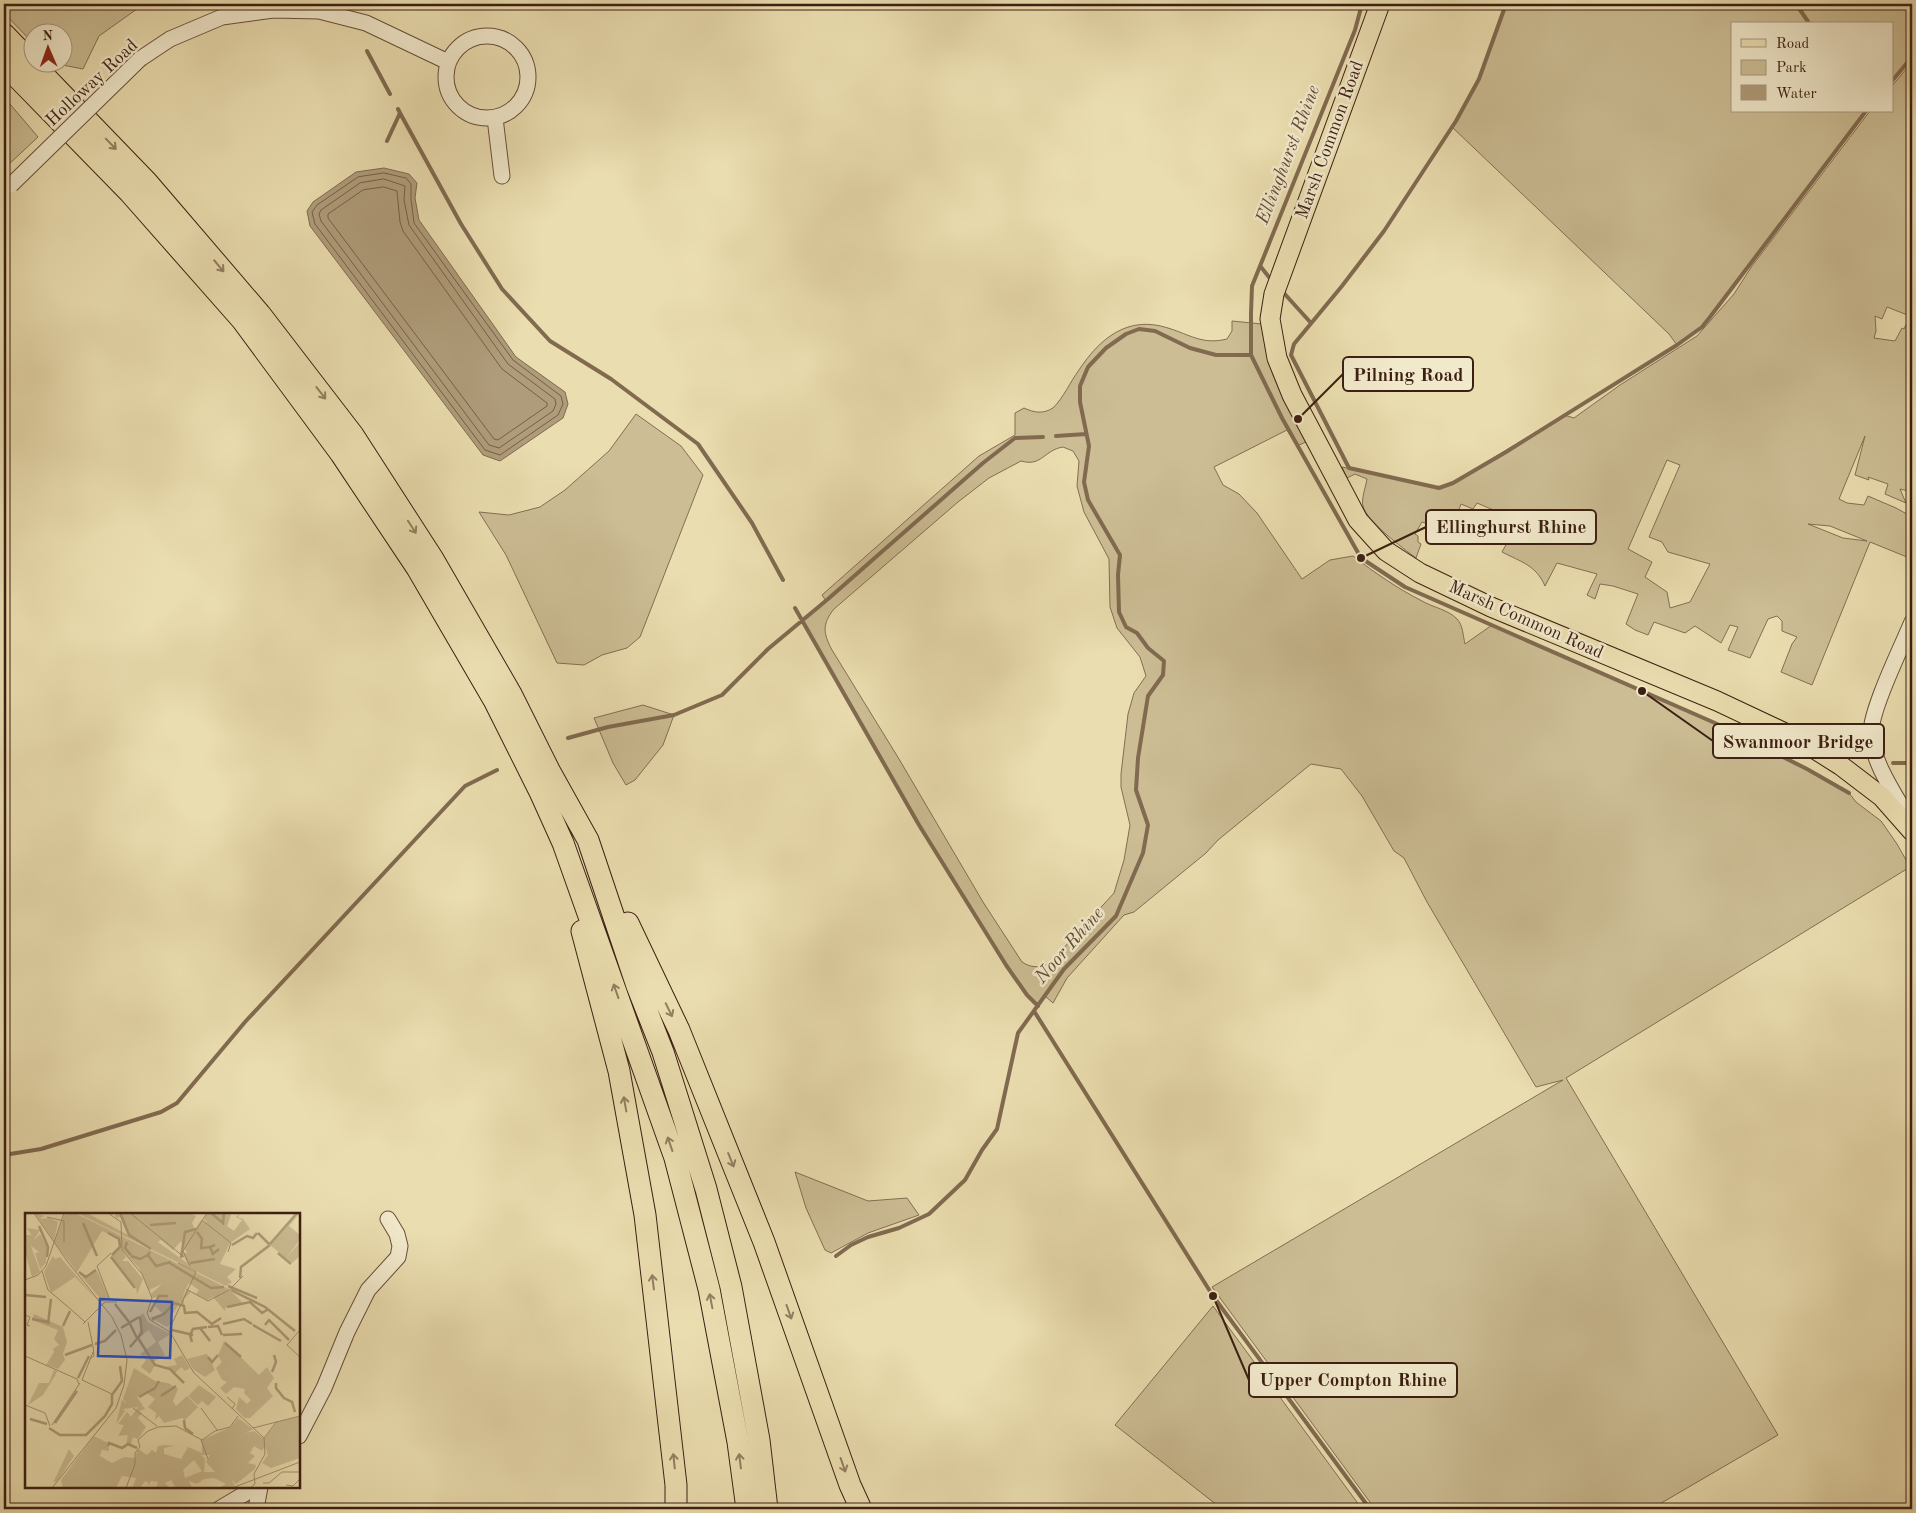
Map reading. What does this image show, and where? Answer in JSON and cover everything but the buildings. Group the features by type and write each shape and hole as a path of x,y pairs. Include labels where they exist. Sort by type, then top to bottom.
{"highway":[{"path":"4,34 147,182 260,314 353,435 433,559 511,694 588,840 679,1030 764,1242 850,1484 861,1509"},
{"path":"4,64 130,193 242,320 340,454 417,568 495,702 540,792 563,844 681,1180 709,1289 738,1442 747,1509"},
{"path":"540,792 578,915 620,1080 645,1215 676,1484 676,1509"},
{"path":"588,840 637,986 663,1052 706,1189 731,1287 759,1440 768,1509"}],"main road":[{"name":"Marsh Common Road","path":"1380,4 1277,285 1270,318 1277,358 1292,395 1358,520 1386,551 1420,573 1491,607 1717,701 1802,741 1840,765 1882,797 1912,832"}],"street":[{"name":"Holloway Road","path":"8,190 140,59 170,39 222,17 273,7 319,11 366,23 448,62"},
{"path":"478,36 503,38 513,45 527,65 528,79 526,92 518,104 508,113 495,118 476,117 459,108 451,99 446,87 445,74 448,62 455,50 465,41 478,36"},
{"path":"495,118 502,176"},
{"path":"1912,622 1883,692 1871,733 1875,753 1892,789 1912,824"},
{"path":"1802,741 1844,742 1871,733"},
{"path":"300,1434 324,1388 347,1332 368,1290 398,1257 400,1246 397,1234 388,1219"},
{"path":"220,1509 254,1488"},
{"path":"256,1509 260,1488"}],"green space":[{"path":"4,4 144,4 99,36 83,69 72,67 72,22 22,22 22,32 4,13"},
{"path":"1506,4 1912,4 1912,57 1894,79 1894,22 1731,22 1731,112 1865,112 1702,327 1677,345 1669,334 1452,127 1479,79"},
{"path":"1912,62 1912,492 1900,489 1906,503 1885,494 1888,484 1855,475 1865,436 1839,499 1847,503 1864,505 1868,496 1912,517 1912,559 1870,542 1812,685 1781,672 1792,644 1797,637 1782,631 1782,621 1777,616 1768,619 1750,658 1728,650 1738,627 1730,625 1721,643 1695,626 1685,633 1654,622 1648,635 1626,624 1638,594 1600,584 1595,599 1587,595 1597,574 1557,563 1545,586 1537,573 1532,569 1502,552 1508,541 1491,532 1498,512 1477,503 1473,509 1461,504 1458,512 1470,518 1466,530 1428,517 1425,523 1422,522 1415,534 1418,536 1418,542 1421,544 1416,558 1386,534 1366,512 1363,506 1363,496 1367,479 1355,474 1347,478 1342,467 1439,488 1452,483 1564,415 1574,418 1620,385 1697,336 1734,294 1752,266 1869,112 1894,112 1894,84","holes":["1887,307 1910,316 1904,329 1902,328 1895,341 1874,338 1876,331 1875,316 1882,319","1667,460 1680,465 1649,537 1662,542 1668,552 1710,564 1690,602 1670,608 1667,592 1645,577 1652,562 1628,549","1808,524 1830,526 1867,541 1843,538"]},
{"path":"4,97 38,137 7,166 4,162"},
{"path":"1232,321 1262,324 1308,441 1297,446 1287,430 1214,467 1223,485 1239,494 1257,513 1302,579 1330,560 1353,556 1404,591 1454,616 1460,624 1465,644 1492,625 1715,723 1807,769 1849,793 1856,802 1881,821 1910,867 1566,1078 1778,1435 1651,1509 1375,1509 1212,1287 1563,1080 1536,1087 1427,902 1404,858 1394,851 1362,796 1341,769 1311,764 1134,912 1124,915 1067,978 1053,1003 1045,996 1038,1006 1026,994 997,952 900,792 802,621 826,601 822,595 979,456 1015,435 1015,413 1024,408 1039,412 1053,408 1087,358 1116,332 1128,327 1154,325 1203,340 1218,341 1227,339 1232,331","holes":["1063,447 1073,451 1079,461 1077,486 1084,512 1109,559 1110,607 1117,628 1140,657 1146,676 1134,693 1128,714 1121,787 1130,825 1124,860 1114,893 1050,963 1035,967 1022,962 983,902 832,650 825,629 827,619 834,609 958,502 989,478 1021,461 1034,462 1051,451"]},
{"path":"636,414 681,446 703,475 640,637 627,648 602,655 584,665 557,663 506,555 479,512 509,515 540,507 565,490 609,451"},
{"path":"643,705 674,715 663,745 635,780 626,785 613,763 594,718"},
{"path":"795,1172 868,1201 907,1198 919,1215 868,1233 831,1253 825,1250 806,1208"},
{"path":"1213,1306 1362,1509 1222,1509 1115,1425"}],"water":[{"path":"384,168 409,174 417,183 415,198 419,220 516,357 565,392 568,404 563,418 500,461 483,455 310,226 307,211 313,202 356,172"}],"waterway":[{"name":"Ellinghurst Rhine","path":"1362,4 1355,30 1252,286 1251,313 1251,355 1282,418 1361,558 1405,587 1715,723 1807,769 1849,793"},
{"path":"1506,4 1479,79 1456,121 1384,231 1294,344 1291,355 1349,468 1439,488 1453,483 1677,345 1702,327 1865,112"},
{"path":"1796,4 1808,22"},
{"path":"1908,4 1912,5"},
{"path":"367,51 390,94"},
{"path":"1894,79 1912,57"},
{"path":"387,141 400,113 398,109"},
{"path":"400,113 461,224 502,289 550,341 611,379 698,444 752,523 783,580"},
{"path":"1261,267 1272,281"},
{"path":"1282,291 1311,323"},
{"name":"Noor Rhine","path":"836,1256 851,1245 868,1237 899,1228 929,1214 965,1180 982,1150 997,1129 1018,1033 1064,969 1116,916 1143,853 1148,825 1136,790 1138,758 1148,696 1163,675 1164,661 1148,648 1137,633 1126,627 1119,612 1118,575 1120,555 1088,500 1084,482 1089,446 1080,402 1080,386 1088,367 1106,348 1126,334 1139,329 1155,331 1190,348 1216,355 1251,355"},
{"path":"1056,436 1086,434"},
{"path":"568,738 608,727 674,715 722,695 768,649 983,463 1015,438 1043,437"},
{"path":"795,608 919,825 1006,965 1027,995 1038,1006"},
{"path":"1893,763 1912,763"},
{"path":"4,1155 41,1149 161,1112 177,1103 245,1022 465,786 497,770"},
{"path":"1034,1011 1213,1296 1370,1509"}],"place":[{"name":"Pilning Road","path":"1298,419"},
{"name":"Ellinghurst Rhine","path":"1361,558"},
{"name":"Swanmoor Bridge","path":"1642,691"},
{"name":"Upper Compton Rhine","path":"1213,1296"}]}
